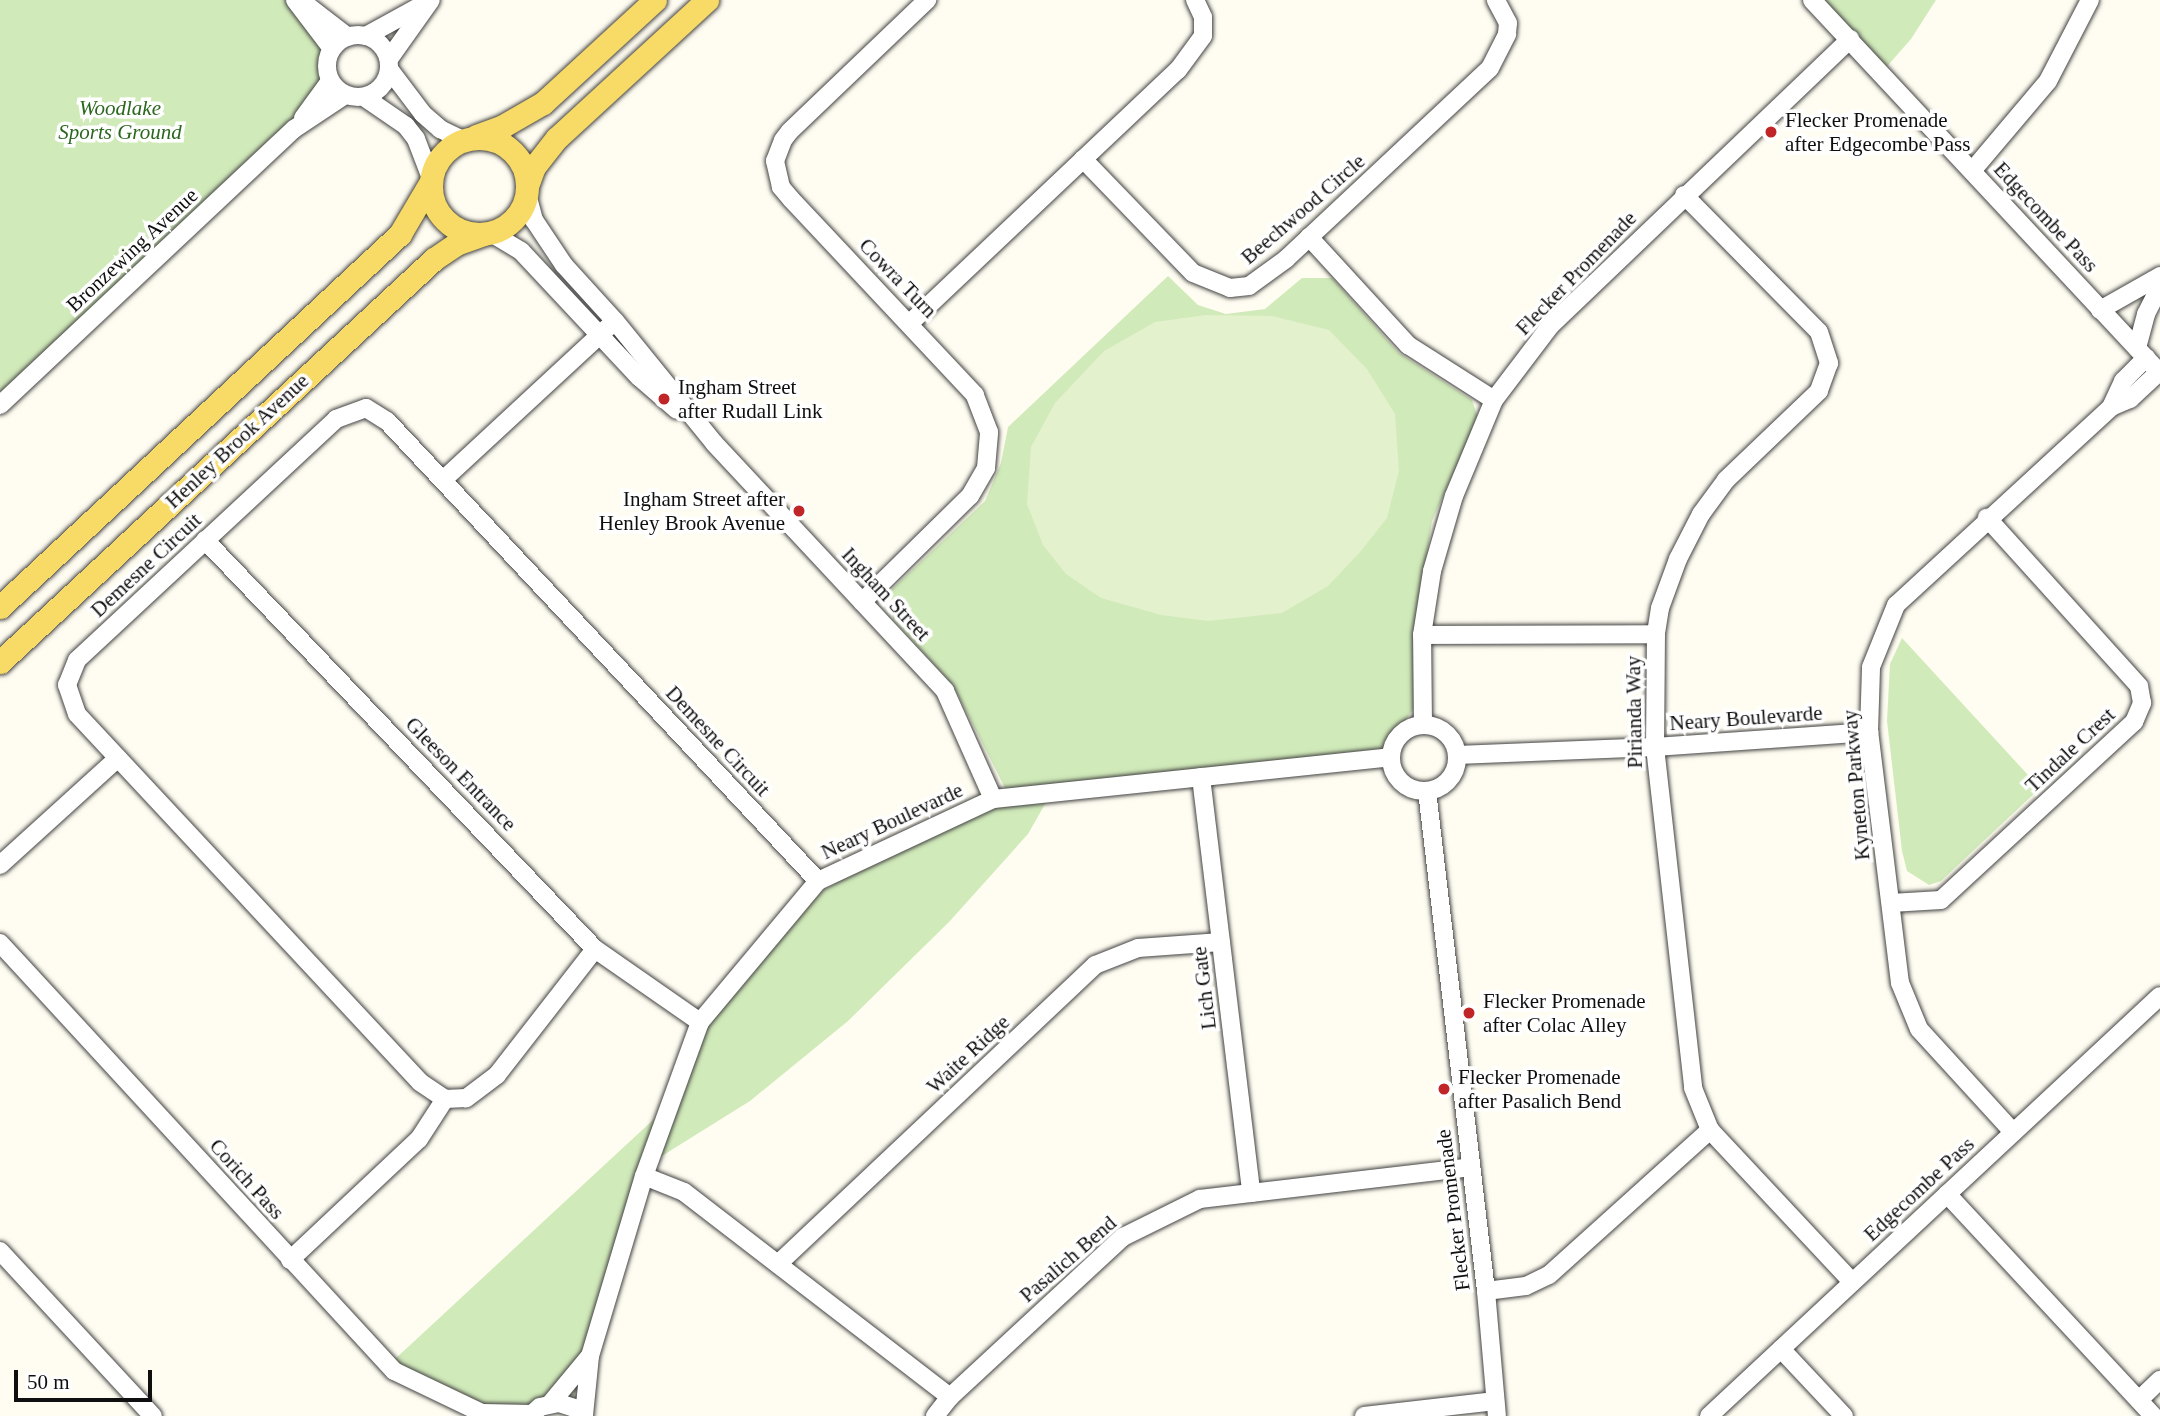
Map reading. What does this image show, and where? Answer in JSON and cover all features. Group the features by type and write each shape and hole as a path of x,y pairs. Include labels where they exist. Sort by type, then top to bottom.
{"main road":[{"path":"655,0 543,103 503,126 466,139 443,153 431,180 432,199 439,214 452,226 467,233 487,234 515,219 534,167 557,138 707,0"},
{"path":"466,139 484,138 510,149 526,172 527,190"},
{"name":"Henley Brook Avenue","path":"0,607 400,234 431,180"},
{"name":"Henley Brook Avenue","path":"0,662 434,259 456,244 487,234"}],"street":[{"path":"295,0 332,49"},
{"path":"301,0 348,37"},
{"name":"Cowra Turn","path":"862,602 970,496 986,468 989,432 975,395 910,323 791,200 781,187 775,161 783,140 790,131 927,0"},
{"path":"910,323 1194,52 1203,36 1203,17 1195,0"},
{"name":"Beechwood Circle","path":"1083,159 1193,273 1230,288 1249,286 1265,276 1309,237 1490,68 1502,50 1508,23 1496,0"},
{"name":"Edgecombe Pass","path":"1812,0 2160,373"},
{"path":"1972,171 2048,81 2090,0"},
{"path":"430,1 366,36 348,37 332,49 327,60 330,81 345,95 364,97 406,126 421,149 431,180"},
{"path":"364,97 382,87 389,64 430,1"},
{"path":"366,36 384,49 389,64 423,114 440,129 466,139"},
{"name":"Flecker Promenade","path":"1423,725 1422,635 1432,571 1454,496 1494,400 1551,326 1684,195 1850,39"},
{"name":"Bronzewing Avenue","path":"294,129 330,81"},
{"name":"Bronzewing Avenue","path":"0,405 294,129 345,95"},
{"name":"Ingham Street","path":"527,190 534,220 564,265 615,321 714,443 945,691 993,799"},
{"name":"Pirianda Way","path":"1684,195 1819,332 1829,363 1819,391 1726,480 1701,514 1678,559 1660,608 1656,634 1655,747 1693,1088 1710,1130 1852,1282"},
{"name":"Ingham Street","path":"487,234 507,241 530,260 639,377 714,443"},
{"path":"1309,237 1408,345 1494,400"},
{"path":"2100,310 2160,276"},
{"path":"2141,353 2146,314 2160,287"},
{"path":"443,480 615,321"},
{"name":"Kyneton Parkway","path":"2111,407 2123,381 2141,353"},
{"name":"Kyneton Parkway","path":"2013,1132 1919,1029 1900,983 1869,732 1871,667 1896,605 1987,518 2111,407 2130,399 2160,373"},
{"name":"Demesne Circuit","path":"445,1099 420,1082 76,714 67,685 77,660 335,419 366,408 378,412 818,881"},
{"name":"Tindale Crest","path":"1891,903 1941,900 2134,722 2142,703 2139,686 1987,518"},
{"name":"Gleeson Entrance","path":"205,540 596,948 699,1022"},
{"path":"1422,635 1656,634"},
{"path":"1423,725 1433,726 1450,737 1457,755 1456,766 1446,783 1427,791 1406,786 1398,778 1391,757 1398,738 1413,726 1423,725"},
{"name":"Neary Boulevarde","path":"1457,755 1655,747 1869,732"},
{"name":"Neary Boulevarde","path":"584,1415 590,1356 644,1176 699,1022 818,881 993,799 1391,757"},
{"path":"0,865 118,758"},
{"name":"Lich Gate","path":"1201,777 1251,1193"},
{"name":"Flecker Promenade","path":"1427,791 1486,1291 1496,1409"},
{"name":"Waite Ridge","path":"778,1265 1095,965 1138,948 1221,942"},
{"name":"Corich Pass","path":"0,943 394,1371 486,1414 531,1415"},
{"path":"290,1260 419,1139 445,1099 466,1098 497,1075 596,948"},
{"name":"Edgecombe Pass","path":"1709,1416 2160,996"},
{"path":"1486,1291 1526,1286 1549,1275 1710,1130"},
{"name":"Pasalich Bend","path":"935,1416 950,1397 1123,1237 1200,1199 1471,1167"},
{"path":"644,1176 684,1192 950,1397"},
{"path":"1947,1194 2153,1416"},
{"path":"0,1251 153,1416"},
{"path":"1781,1349 1844,1416"},
{"name":"Neary Boulevarde","path":"531,1415 550,1404 590,1356"},
{"path":"2139,1400 2160,1380"},
{"path":"550,1404 569,1405 584,1415"},
{"path":"1364,1416 1496,1409"}],"green space":[{"name":"Woodlake Sports Ground","path":"0,0 286,0 313,31 330,60 331,87 0,397"},
{"path":"1817,0 1936,0 1911,39 1883,71"},
{"path":"1168,276 1198,305 1226,314 1265,309 1302,278 1332,278 1399,353 1472,400 1478,418 1432,521 1414,637 1414,708 1386,748 1007,792 953,685 893,619 891,590 985,501 1001,463 1008,427"},
{"path":"1206,315 1272,316 1329,330 1367,369 1395,414 1399,471 1387,518 1328,586 1282,613 1208,621 1161,615 1101,598 1066,574 1043,545 1027,504 1031,447 1055,403 1104,351 1155,322"},
{"path":"1902,638 2040,788 1941,881 1929,885 1907,871 1902,851 1887,721 1890,664"},
{"path":"1049,797 1028,834 949,922 848,1021 750,1101 649,1164 603,1336 569,1405 537,1416 451,1397 394,1360 667,1107 697,1025 740,968 825,889 884,857 997,804"}],"place":[{"name":"Flecker Promenade after Edgecombe Pass","path":"1771,132"},
{"name":"Ingham Street after Rudall Link","path":"664,399"},
{"name":"Ingham Street after Henley Brook Avenue","path":"799,511"},
{"name":"Flecker Promenade after Colac Alley","path":"1469,1013"},
{"name":"Flecker Promenade after Pasalich Bend","path":"1444,1089"}]}
